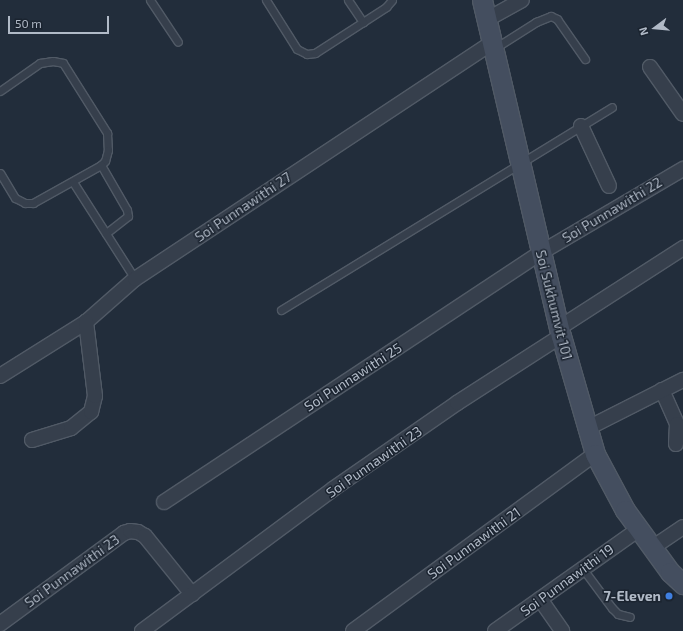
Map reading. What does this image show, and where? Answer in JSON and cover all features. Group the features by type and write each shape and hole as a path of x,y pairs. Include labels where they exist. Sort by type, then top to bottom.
{"street":[{"name":"Soi Sukhumvit 101","path":"482,0 491,46 542,252 560,332 586,429 595,454 608,481 652,548 683,584"},
{"path":"486,20 522,0"},
{"name":"Soi Punnawithi 27","path":"0,376 86,322 135,279 491,46"},
{"path":"650,67 682,110"},
{"path":"581,126 609,186"},
{"name":"Soi Punnawithi 22","path":"542,252 683,169"},
{"name":"Soi Punnawithi 23","path":"142,631 333,489 683,248"},
{"name":"Soi Punnawithi 25","path":"164,502 542,252"},
{"path":"32,440 71,428 91,412 95,396 86,322"},
{"path":"586,429 683,380"},
{"path":"662,390 677,424 676,444"},
{"name":"Soi Punnawithi 21","path":"353,631 595,454"},
{"path":"652,548 683,527"},
{"name":"Soi Punnawithi 19","path":"496,631 639,529"},
{"name":"Soi Punnawithi 23","path":"0,624 124,533 130,531 138,532 145,536 192,594"},
{"path":"540,599 562,631"}],"lane":[{"path":"150,0 178,42"},
{"path":"266,0 297,49 307,54 314,53 363,22 392,0"},
{"path":"348,0 363,22"},
{"path":"491,46 536,22 551,16 557,20 585,59"},
{"path":"0,91 40,63 53,61 65,65 107,133 108,154 101,165 39,202 25,203 15,198 0,173"},
{"path":"281,310 440,215 520,163 612,107"},
{"path":"101,165 127,210 128,216 106,233"},
{"path":"73,182 135,279"},
{"path":"583,569 612,608 618,614 630,617"}],"place":[{"name":"7-Eleven","path":"669,596"}]}
